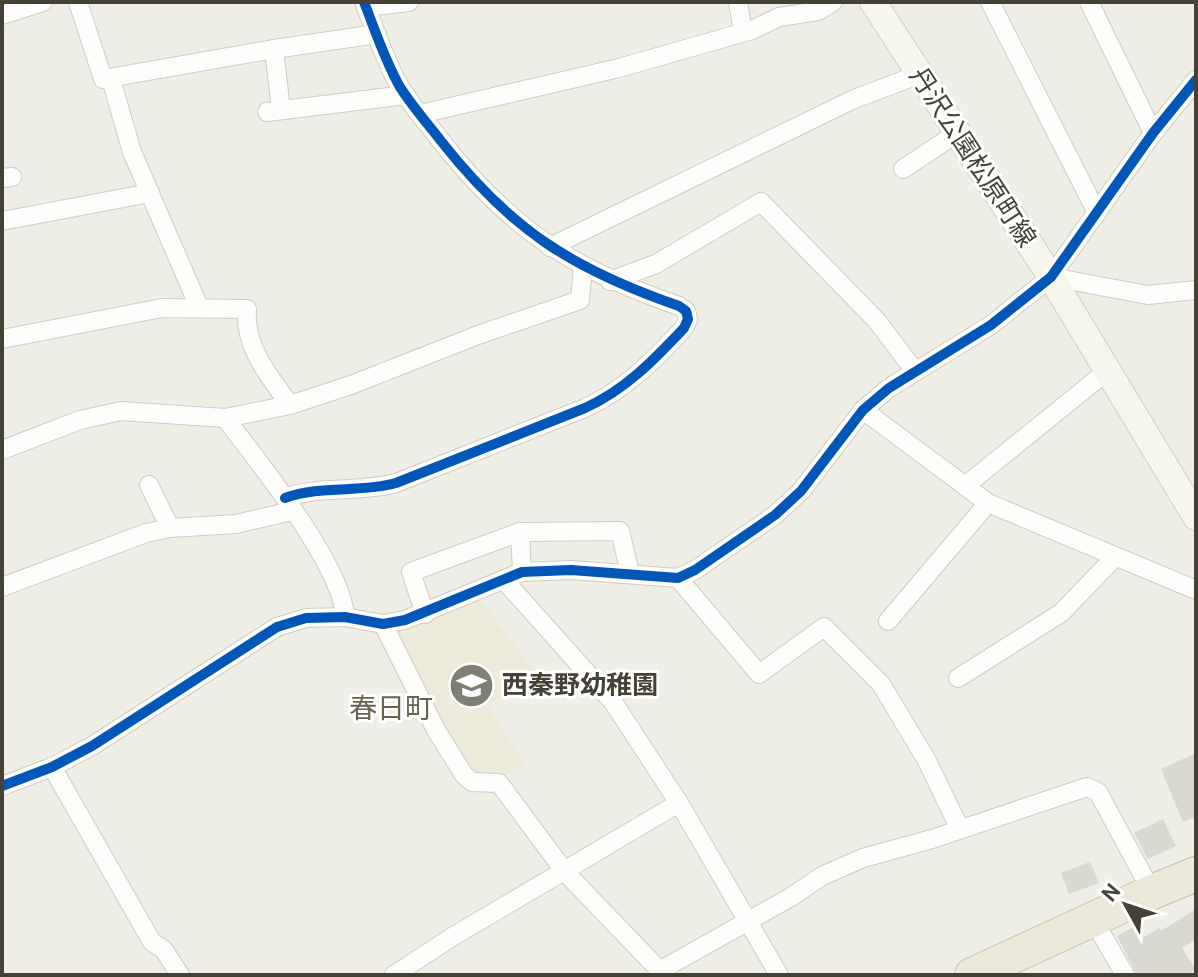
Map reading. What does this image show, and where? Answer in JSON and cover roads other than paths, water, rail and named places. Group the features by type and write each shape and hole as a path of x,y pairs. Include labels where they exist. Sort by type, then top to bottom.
{"highway":[{"path":"972,975 1196,874"}],"main road":[{"name":"丹沢公園松原町線","path":"873,2 1051,277 1196,517"}],"street":[{"path":"2,15 43,2"},
{"path":"78,2 103,79 377,34"},
{"path":"2,587 146,533 170,528 236,524 288,505 299,493 347,487 375,489 396,483 605,399 652,362 688,319 686,311 679,306 610,281 533,236 477,182 406,95 365,4 409,2"},
{"path":"738,2 743,32"},
{"path":"420,114 619,68 752,30 779,17 818,11 833,2"},
{"path":"990,2 1097,213"},
{"path":"1089,2 1153,133"},
{"path":"274,49 274,111 406,95"},
{"path":"550,247 852,100 920,74"},
{"path":"111,79 132,152 199,307"},
{"path":"2,786 52,767 112,734 277,627 306,618 345,617 383,624 425,614 522,572 571,570 678,578 695,570 775,515 801,491 863,410 914,370 991,325 1051,277 1153,133 1196,80"},
{"path":"903,169 957,133"},
{"path":"2,221 150,193"},
{"path":"610,281 656,264 761,202 877,321 914,370"},
{"path":"2,450 80,420 121,411 225,418 290,405 580,300 583,267"},
{"path":"1051,277 1137,294 1194,297"},
{"path":"2,339 162,308 247,309 246,319 256,359 290,405"},
{"path":"965,486 1106,372"},
{"path":"863,410 988,503 1196,590"},
{"path":"225,418 313,537 344,604 345,617"},
{"path":"149,485 170,528"},
{"path":"888,621 988,503"},
{"path":"425,614 411,572 520,532 620,531 630,573"},
{"path":"520,532 522,572"},
{"path":"963,667 1061,613 1115,557"},
{"path":"678,578 759,674 824,627 881,684 926,759 960,829"},
{"path":"504,580 613,702 679,803 779,975"},
{"path":"383,624 430,719 464,775 472,782 499,783 565,872 662,973 833,871 863,858 1087,787 1098,792 1152,892"},
{"path":"52,767 152,942 164,950 180,975"},
{"path":"394,975 452,937 679,803"},
{"path":"1093,919 1125,975"}],"place":[{"name":"西秦野幼稚園","path":"471,685"}],"district":[{"name":"春日町","path":"391,708"}]}
